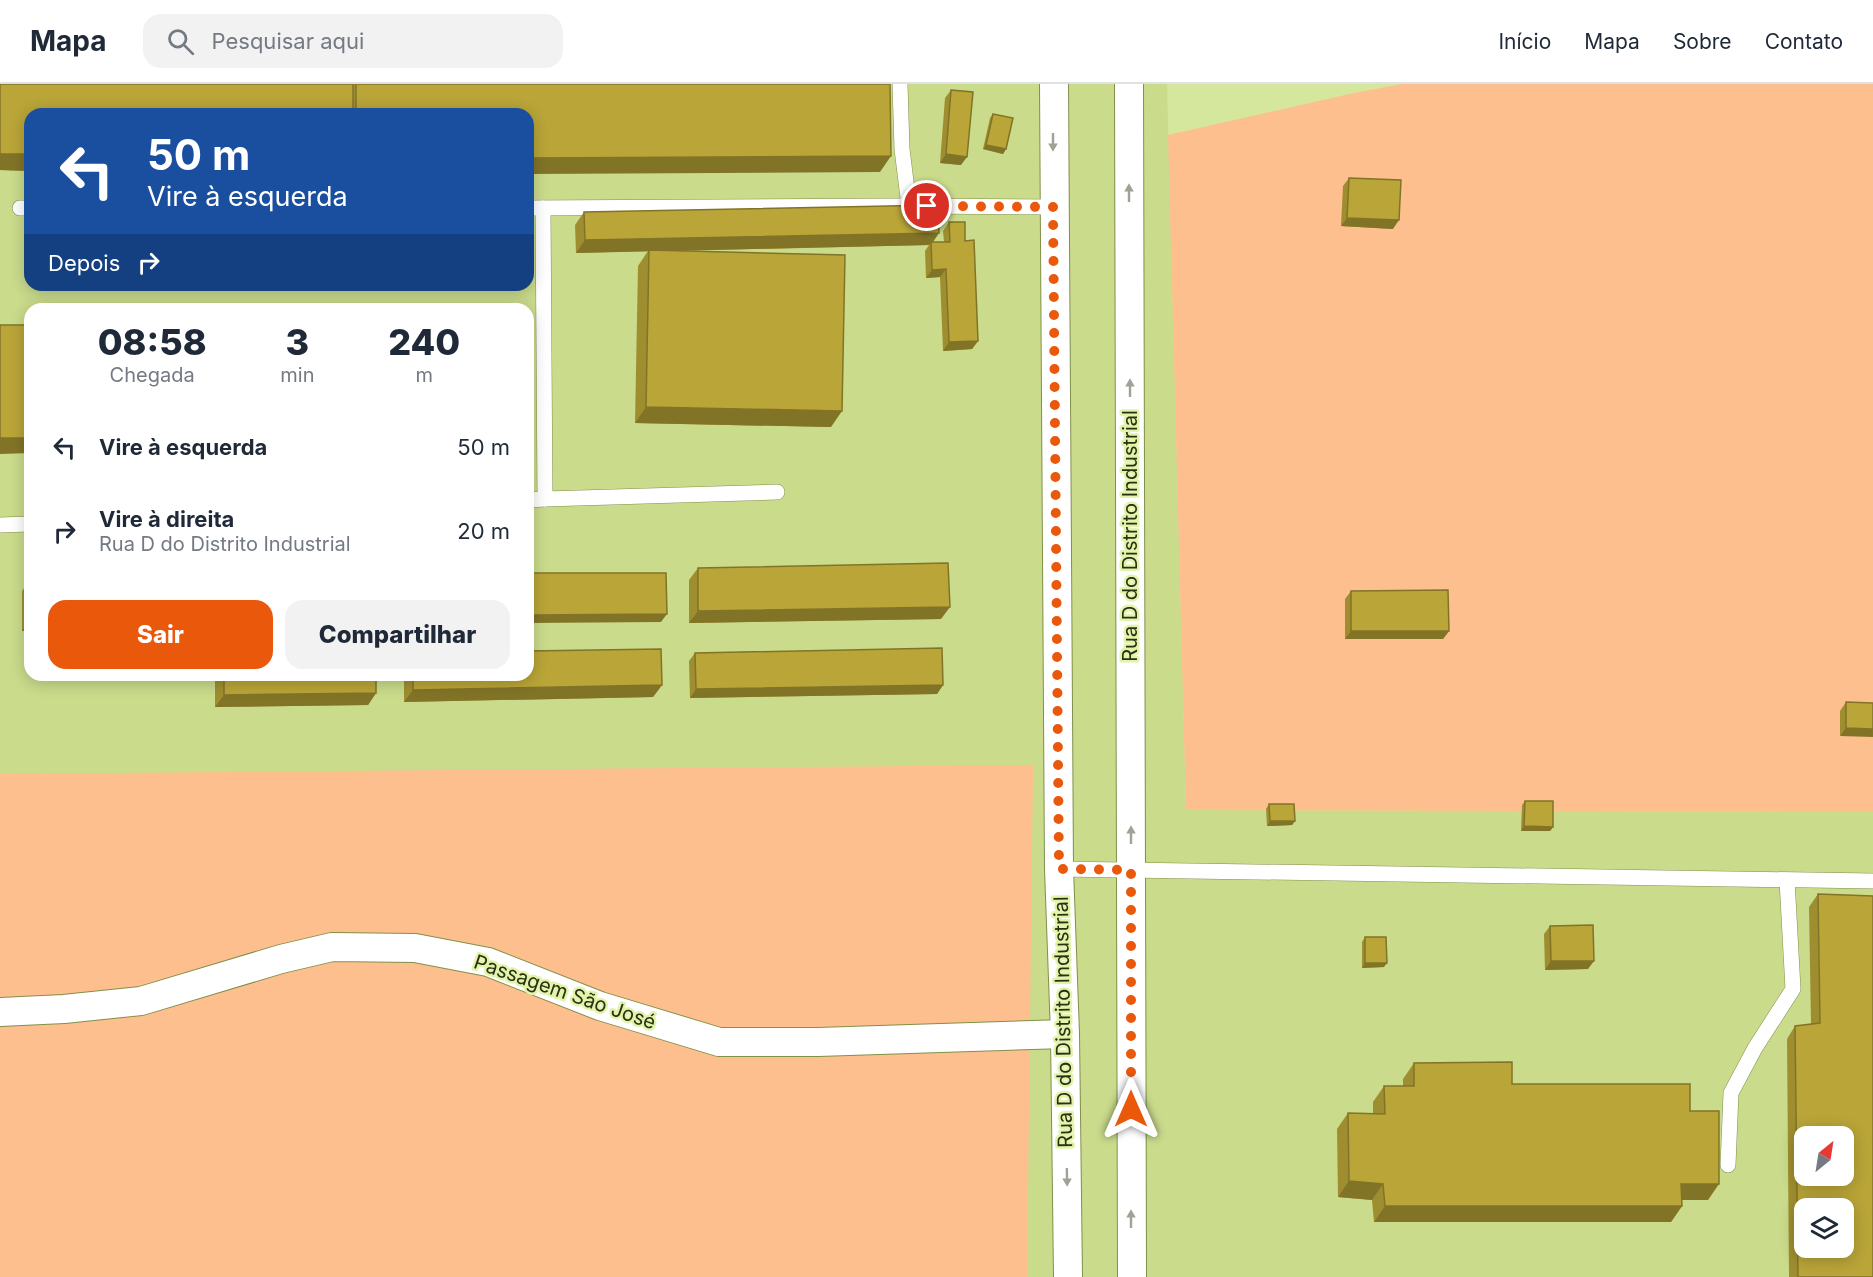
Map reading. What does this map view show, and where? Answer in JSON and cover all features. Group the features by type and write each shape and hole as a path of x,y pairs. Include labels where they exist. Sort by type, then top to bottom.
{"street":[{"name":"Rua D do Distrito Industrial","path":"1054,84 1059,869 1065,1034 1068,1277"},
{"name":"Rua D do Distrito Industrial","path":"1129,84 1131,1277"},
{"name":"Passagem São José","path":"0,1012 64,1009 141,1001 281,959 332,947 415,948 488,962 600,1005 719,1042 818,1042 1065,1034"}],"lane":[{"path":"900,84 902,149 909,206"},
{"path":"545,499 536,208 1053,207"},
{"path":"534,500 777,492"},
{"path":"0,525 24,524"},
{"path":"1059,869 1873,881"},
{"path":"1728,1165 1731,1093 1755,1048 1793,989 1787,880"}],"shaded area":[{"path":"0,84 1167,84 1186,810 1873,812 1873,1277 0,1277"},
{"path":"1402,84 1873,84 1873,812 1186,810 1168,135"},
{"path":"1033,765 1027,1277 0,1277 0,774"}],"building":[{"path":"0,84 353,84 353,108 24,108 24,154 0,154"},
{"path":"356,84 890,84 891,156 534,158 534,108 356,108"},
{"path":"951,90 973,92 967,157 946,154"},
{"path":"993,114 1013,118 1006,149 986,145"},
{"path":"1349,178 1401,180 1399,220 1347,218"},
{"path":"938,205 939,233 585,240 584,212"},
{"path":"949,222 965,222 965,241 974,240 978,341 949,342 946,269 932,270 931,242 950,242"},
{"path":"649,250 845,255 842,411 646,407"},
{"path":"0,325 24,325 24,438 0,438"},
{"path":"948,563 950,607 698,611 698,568"},
{"path":"534,573 666,573 667,614 534,615"},
{"path":"1448,590 1449,631 1351,631 1351,591"},
{"path":"942,648 943,685 696,689 695,653"},
{"path":"661,649 662,685 413,690 413,681 534,681 534,651"},
{"path":"224,681 376,681 376,693 224,695"},
{"path":"1846,702 1873,703 1873,729 1846,728"},
{"path":"1525,801 1553,801 1553,827 1524,826"},
{"path":"1269,804 1294,804 1295,821 1270,821"},
{"path":"1818,894 1873,896 1873,1277 1798,1277 1798,1258 1854,1258 1854,1198 1797,1198 1797,1186 1854,1186 1854,1126 1796,1126 1795,1026 1820,1023"},
{"path":"1593,925 1594,961 1551,961 1550,926"},
{"path":"1365,937 1386,937 1387,963 1365,963"},
{"path":"1512,1062 1512,1084 1690,1084 1690,1111 1719,1111 1719,1184 1681,1184 1682,1206 1385,1206 1383,1184 1349,1181 1348,1113 1385,1114 1384,1086 1414,1086 1414,1063"}],"route":[{"path":"927,206 1053,207 1059,869 1131,870 1131,1109"}]}
